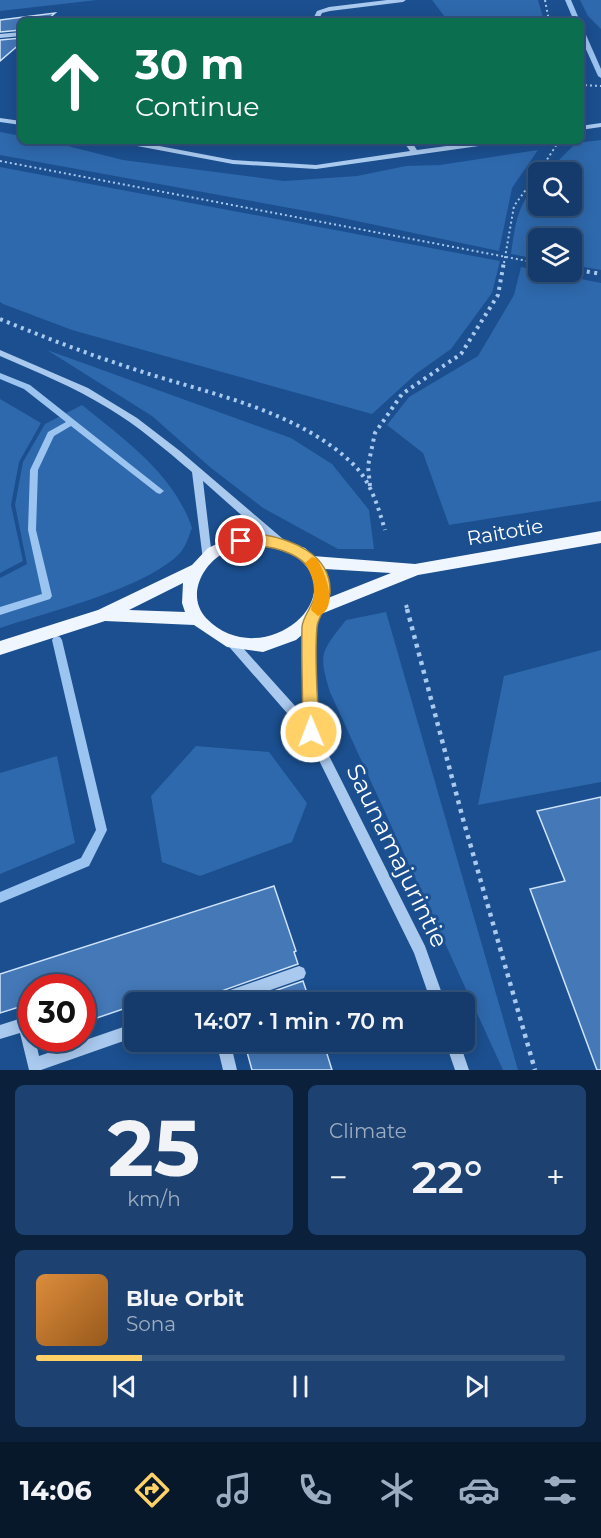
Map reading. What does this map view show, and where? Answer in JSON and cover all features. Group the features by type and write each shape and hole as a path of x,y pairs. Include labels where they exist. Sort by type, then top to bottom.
{"main road":[{"name":"Raitotie","path":"319,608 416,569 601,537"},
{"path":"0,648 103,615 195,570 207,557 223,547 241,541 260,539 279,542 297,550 312,562 320,576 323,592 319,608 309,623 294,635 273,643 251,645 230,642 211,633 197,619 189,603 189,586 195,570"},
{"name":"Raitotie","path":"312,562 416,569"},
{"path":"103,615 197,619"}],"street":[{"path":"316,18 319,12 329,9 403,0"},
{"path":"0,36 18,34"},
{"path":"0,120 18,123"},
{"path":"584,127 601,125"},
{"path":"137,144 233,162 316,167 481,144"},
{"path":"409,144 416,154"},
{"path":"0,353 74,384 114,408 197,471 279,542"},
{"path":"197,471 207,557"},
{"name":"Saunamajurintie","path":"309,623 311,732"},
{"name":"Saunamajurintie","path":"230,642 311,732 420,951 434,992"},
{"path":"244,992 298,973"},
{"path":"0,1032 25,1024 34,1065 124,1034"},
{"path":"226,1052 230,1070"},
{"path":"456,1052 462,1070"}],"path":[{"path":"545,0 548,18"},
{"path":"584,85 601,86"},
{"path":"546,162 557,144"},
{"path":"0,161 528,261"},
{"path":"385,530 371,490 368,466 375,432 402,394 461,354 498,295 514,206 528,188"},
{"path":"582,271 601,274"},
{"path":"0,319 64,346 280,419 328,444 354,465 371,490"},
{"path":"406,605 463,819 535,1070"}],"shaded area":[{"path":"0,0 97,0 0,11"},
{"path":"432,0 538,0 543,18 446,18"},
{"path":"580,0 601,0 601,29 588,16"},
{"path":"0,132 18,135 18,144 60,144 123,160 284,181 357,176 406,166 440,165 538,150 512,188 499,251 328,215 0,155"},
{"path":"601,140 601,270 582,267 582,228 528,228 528,257 511,254 516,224 528,196 528,216 582,216 582,162 557,162 575,144 584,144 584,142"},
{"path":"0,167 500,261 492,293 451,349 417,373 372,414 72,330 3,304 0,302"},
{"path":"521,267 528,268 528,282 582,282 582,279 601,283 601,501 449,525 423,453 387,425 409,397 478,356 514,295"},
{"path":"47,350 291,438 332,464 369,510 374,549 338,549 263,508 211,468 152,416"},
{"path":"0,399 41,423 19,462 11,505 23,561 0,573"},
{"path":"82,405 131,445 161,475 184,509 192,528 180,553 165,566 145,577 96,598 0,628 0,578 27,564 15,505 23,462 45,424"},
{"path":"386,612 518,1070 503,1070 475,1009 475,992 467,992 330,692 324,669 324,653 331,639 346,620"},
{"path":"601,650 601,782 478,805 504,676"},
{"path":"196,746 269,752 307,803 292,842 200,876 162,862 151,796"},
{"path":"57,756 75,843 0,874 0,773"}],"building":[{"path":"55,13 49,18 18,18 18,30 0,32 0,20"},
{"path":"18,38 18,46 0,61 0,40"},
{"path":"601,797 601,1070 597,1070 530,889 565,881 537,811"},
{"path":"274,886 296,951 294,952 298,964 219,992 124,992 124,1009 96,1018 96,974 18,974 18,1007 0,1013 0,974"},
{"path":"303,981 307,992 272,992"},
{"path":"247,1052 326,1052 332,1070 252,1070"}],"waterway":[{"path":"568,0 576,18"},
{"path":"584,37 601,76"},
{"path":"0,376 27,387 160,491"},
{"path":"0,611 47,596 32,530 34,470 51,434 70,423"},
{"path":"0,898 85,862 102,830 57,640"}],"slow traffic":[{"path":"312,563 320,576 323,592 318,610"}],"route":[{"path":"241,541 260,539 279,542 297,550 312,562 320,576 323,592 319,608 309,623 311,732"}]}
